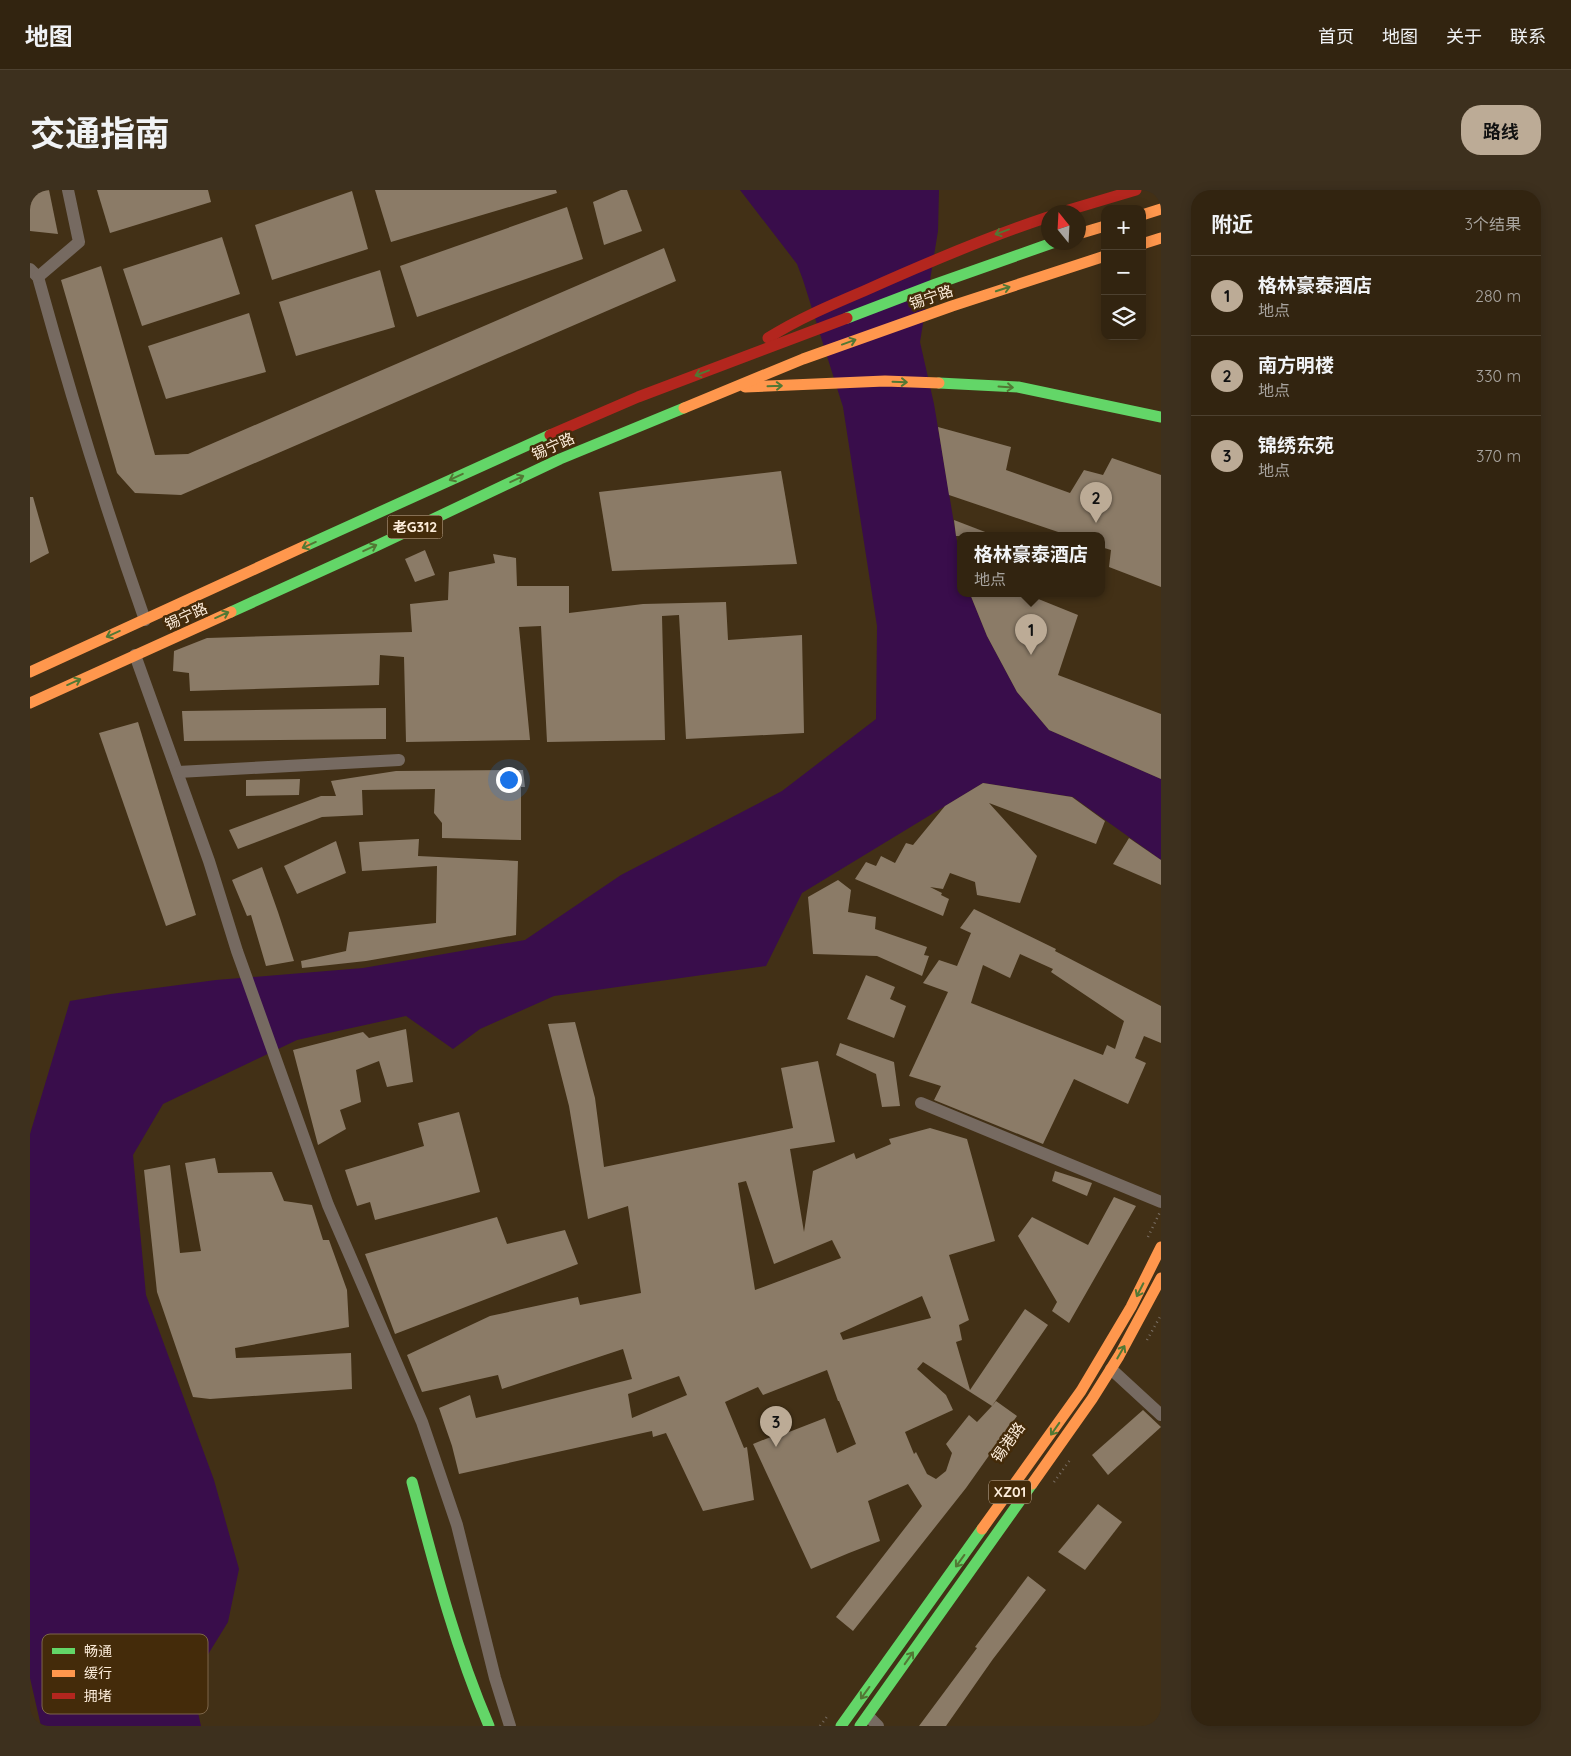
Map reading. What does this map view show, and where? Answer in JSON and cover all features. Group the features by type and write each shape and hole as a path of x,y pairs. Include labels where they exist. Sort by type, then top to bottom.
{"main road":[{"path":"1086,205 1136,190"},
{"path":"1146,214 1161,209"},
{"path":"729,362 788,325 923,263 1005,231 1041,219"},
{"path":"1086,232 1101,227"},
{"path":"1146,243 1161,238"},
{"name":"锡宁路","path":"30,672 497,458 638,397 936,284 1041,247"},
{"name":"锡宁路","path":"30,703 374,547 560,459 733,387 803,359 952,306 1101,257"},
{"path":"733,387 885,381 1018,387 1161,416"},
{"name":"锡港路","path":"841,1726 1081,1392 1131,1307 1161,1247"},
{"name":"XZ01","path":"864,1721 1111,1369 1161,1278"},
{"path":"412,1482 443,1596 470,1684 489,1726"}],"street":[{"path":"68,190 79,242 34,273 116,539 145,620"},
{"path":"135,655 178,772 209,861 237,951 328,1205 422,1422 457,1525 495,1678 510,1726"},
{"path":"178,772 399,760"},
{"path":"921,1103 1161,1202"},
{"path":"1111,1369 1161,1415"},
{"path":"864,1721 878,1726"}],"path":[{"path":"1146,1241 1161,1209"},
{"path":"820,1726 832,1710"}],"shaded area":[{"path":"740,190 939,190 938,231 920,342 934,404 957,541 957,597 971,597 987,636 1017,692 1049,730 1161,779 1161,860 1073,797 983,783 802,893 766,966 554,996 480,1029 453,1049 406,1016 297,1040 163,1104 133,1155 146,1295 214,1480 239,1569 228,1622 208,1654 208,1634 42,1634 42,1714 198,1714 201,1726 41,1726 30,1678 30,1134 70,1001 216,980 363,968 525,940 621,875 782,791 876,719 877,626 843,407 797,264"}],"building":[{"path":"30,190 49,190 58,234 30,231"},
{"path":"97,190 208,190 211,202 110,233"},
{"path":"375,190 556,190 557,193 391,242"},
{"path":"621,190 627,190 642,231 604,245 593,202"},
{"path":"352,191 368,249 272,280 255,225"},
{"path":"567,207 583,259 417,317 400,266"},
{"path":"222,237 240,294 142,326 123,269"},
{"path":"664,248 676,281 181,495 135,493 117,473 61,280 101,266 155,455 188,454"},
{"path":"380,270 395,327 296,356 279,302"},
{"path":"249,313 266,372 166,399 148,346"},
{"path":"938,427 1011,447 1006,470 1070,493 1084,470 1103,475 1112,458 1161,475 1161,587 1109,567 1111,550 1105,548 1105,532 1058,532 949,495"},
{"path":"781,471 797,564 612,571 599,492"},
{"path":"30,497 33,497 49,553 30,563"},
{"path":"954,520 985,532 957,532 956,536"},
{"path":"425,550 435,575 415,582 405,559"},
{"path":"493,554 516,558 517,586 569,586 569,613 643,604 726,602 728,640 802,635 804,733 686,739 679,615 662,616 665,740 547,742 541,626 519,627 530,740 406,742 404,657 380,655 379,685 190,691 189,673 173,671 174,651 207,638 412,632 410,604 448,600 449,572 495,563"},
{"path":"971,597 1033,597 1078,615 1058,675 1161,714 1161,779 1049,730 1017,692 987,636"},
{"path":"386,708 386,739 184,741 182,711"},
{"path":"138,722 196,915 166,926 99,733"},
{"path":"523,770 525,787 521,787 521,840 442,838 442,823 434,813 435,789 362,790 363,815 322,817 238,849 229,830 321,796 336,796 331,781 396,771"},
{"path":"300,779 299,795 246,796 246,780"},
{"path":"983,783 1072,797 1105,821 1096,844 989,803 1037,856 1020,903 977,895 975,882 950,873 943,889 930,887 949,899 943,916 855,879 866,862 876,866 881,856 895,863 906,843 913,845 945,806"},
{"path":"1129,838 1161,860 1161,885 1113,864"},
{"path":"419,839 418,856 518,861 516,935 366,961 302,968 301,961 346,951 349,932 436,923 437,866 362,871 359,842"},
{"path":"336,841 346,873 297,894 284,866"},
{"path":"262,867 294,961 266,966 251,915 247,916 232,880"},
{"path":"838,880 851,890 848,912 876,917 875,929 927,947 924,955 929,956 922,976 877,956 813,954 808,897"},
{"path":"974,909 1056,949 1055,951 1161,1006 1161,1043 1144,1036 1135,1058 1146,1063 1128,1104 1074,1079 1043,1144 934,1100 941,1086 909,1076 948,992 923,983 939,960 957,966 971,933 960,928","holes":["1020,954 1053,969 1051,972 1124,1021 1115,1049 1107,1045 1103,1055 971,1003 983,965 1010,978"]},
{"path":"866,975 895,987 890,999 906,1006 894,1038 847,1019"},
{"path":"575,1022 595,1098 604,1167 793,1128 781,1068 818,1061 835,1142 790,1149 804,1232 813,1171 854,1153 856,1159 891,1144 889,1139 930,1128 967,1139 995,1241 949,1255 969,1320 959,1325 962,1340 956,1342 970,1390 1025,1309 1048,1325 992,1406 996,1401 1017,1416 966,1488 853,1631 836,1617 922,1506 908,1484 868,1501 880,1541 811,1569 753,1444 825,1418 837,1453 856,1444 827,1370 763,1395 758,1387 725,1402 744,1448 747,1447 754,1500 703,1511 666,1433 653,1437 652,1431 459,1474 439,1408 470,1395 476,1418 632,1379 623,1349 502,1389 498,1375 422,1392 407,1355 490,1316 578,1297 580,1305 641,1293 628,1206 588,1219 569,1106 548,1024","holes":["746,1181 774,1264 832,1240 841,1258 755,1290 738,1183","922,1296 931,1318 843,1340 840,1333","923,1362 992,1406 977,1422 969,1415 946,1444 952,1453 946,1471 936,1479 927,1474 916,1452 914,1454 905,1432 953,1410 946,1395 917,1369","679,1376 687,1395 632,1418 628,1394"]},
{"path":"406,1029 413,1082 387,1087 379,1061 356,1070 361,1102 340,1110 346,1129 318,1145 293,1050 363,1032 369,1038"},
{"path":"840,1043 894,1062 900,1106 882,1107 876,1074 836,1055"},
{"path":"459,1112 480,1192 375,1220 370,1202 357,1206 345,1170 424,1146 418,1123"},
{"path":"215,1158 218,1173 272,1172 284,1201 312,1205 323,1240 329,1240 347,1290 349,1327 235,1348 236,1358 351,1353 352,1389 210,1399 193,1397 157,1292 144,1170 170,1165 180,1253 201,1251 185,1163"},
{"path":"1055,1171 1092,1183 1087,1196 1052,1181"},
{"path":"1114,1197 1136,1206 1069,1323 1052,1311 1057,1302 1018,1236 1032,1217 1088,1245"},
{"path":"497,1217 507,1244 565,1230 578,1264 395,1334 365,1254"},
{"path":"1143,1410 1161,1427 1108,1475 1092,1455"},
{"path":"1098,1504 1122,1522 1085,1570 1058,1552"},
{"path":"1028,1576 1046,1590 993,1659 946,1726 919,1726 977,1648 975,1647"}],"traffic: fast":[{"path":"847,318 1041,247"},
{"path":"939,383 1018,387 1161,417"},
{"path":"231,612 560,459 684,408"},
{"path":"305,546 550,435"},
{"path":"412,1482 455,1636 489,1726"},
{"path":"860,1726 1032,1484"},
{"path":"841,1726 982,1529"}],"traffic: slow":[{"path":"1146,214 1161,209"},
{"path":"1086,232 1101,227"},
{"path":"1146,243 1161,238"},
{"path":"684,408 803,359 952,306 1101,257"},
{"path":"745,387 885,381 939,383"},
{"path":"30,672 305,546"},
{"path":"30,703 231,612"},
{"path":"982,1529 1081,1391 1131,1307 1161,1247"},
{"path":"1032,1484 1092,1399 1119,1356 1161,1278"}],"traffic: jam":[{"path":"1086,205 1136,190"},
{"path":"768,338 815,313 909,271 1041,219"},
{"path":"550,435 638,397 847,318"}],"place":[{"name":"南方明楼","path":"1096,523"},
{"name":"格林豪泰酒店","path":"1031,655"},
{"name":"锦绣东苑","path":"776,1447"}]}
